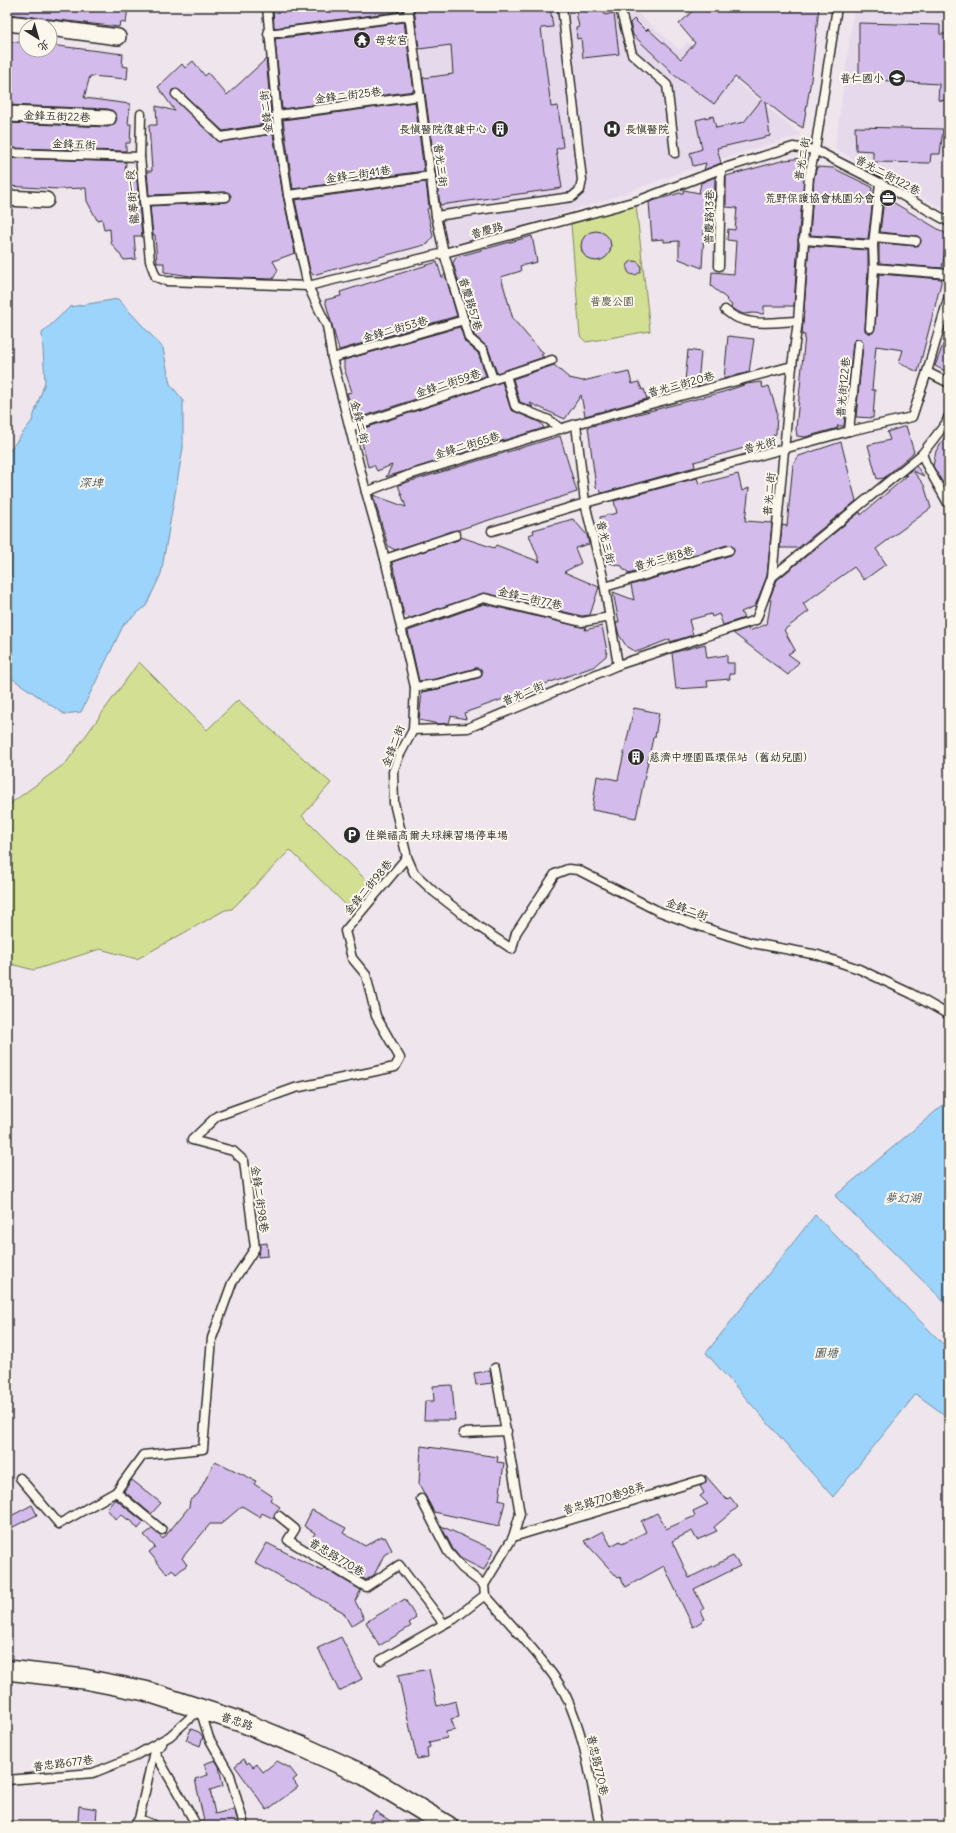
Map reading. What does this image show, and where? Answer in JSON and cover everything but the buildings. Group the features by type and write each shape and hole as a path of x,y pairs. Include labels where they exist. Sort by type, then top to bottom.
{"street":[{"path":"7,23 18,24"},
{"path":"58,29 118,37"},
{"name":"金鋒五街22巷","path":"7,114 108,118"},
{"path":"7,198 46,200"},
{"name":"普忠路","path":"7,1670 84,1679 144,1691 244,1723 303,1746 364,1775 448,1826"}],"lane":[{"name":"金鋒二街","path":"267,7 268,34 278,128 288,195 308,286 326,326 332,358 366,492 385,559 415,687 413,730 399,756 393,772 394,803 407,857 414,873 433,891 479,927 512,949 516,933 555,874 568,869 578,870 658,911 693,924 752,943 818,955 859,969 912,994 949,1015"},
{"name":"普光三街","path":"408,7 436,216 444,253"},
{"path":"436,216 572,197 580,190 582,180 562,7"},
{"path":"618,7 620,8 632,54 667,85 675,153"},
{"name":"普光二街","path":"413,730 468,728 618,665 756,620 772,577 792,366 798,321 809,176 815,150 837,7"},
{"path":"268,34 409,16"},
{"path":"176,94 221,137 278,128"},
{"name":"金鋒二街25巷","path":"277,115 420,96"},
{"name":"龍華街一段","path":"141,114 140,157 144,201 150,261 156,277"},
{"name":"普慶路","path":"156,277 166,281 308,286 444,253 640,200 721,169 793,147 815,150"},
{"name":"普光二街122巷","path":"815,150 880,183 949,222"},
{"name":"金鋒五街","path":"7,153 140,157"},
{"name":"普慶路13巷","path":"719,266 721,169"},
{"name":"金鋒二街41巷","path":"288,195 431,176"},
{"path":"870,328 874,268 874,241 880,183"},
{"path":"144,201 226,197"},
{"path":"803,240 916,241"},
{"name":"普慶路57巷","path":"444,253 468,338 483,350 493,379"},
{"path":"874,268 949,274"},
{"name":"普光街","path":"492,531 585,503 784,450 849,431 912,417 949,296"},
{"path":"725,310 733,317 750,322 798,321"},
{"name":"金鋒二街53巷","path":"332,358 464,320"},
{"name":"普光街122巷","path":"849,431 858,344"},
{"name":"金鋒二街59巷","path":"350,427 552,360"},
{"name":"普光三街20巷","path":"576,424 792,366"},
{"path":"927,372 949,383"},
{"path":"506,375 515,406 550,420 561,428"},
{"path":"772,577 922,454 946,423 949,416"},
{"name":"普光三街","path":"576,424 585,503 605,587 618,665"},
{"name":"金鋒二街65巷","path":"366,492 409,474 576,424"},
{"path":"922,454 949,506"},
{"path":"385,559 456,535"},
{"name":"普光三街8巷","path":"605,587 729,550"},
{"name":"金鋒二街77巷","path":"401,627 484,598 582,622 610,617"},
{"path":"415,687 437,684 477,673"},
{"name":"金鋒二街98巷","path":"20,1478 59,1524 116,1492 142,1456 203,1449 212,1338 232,1283 255,1248 244,1161 233,1151 192,1140 217,1116 288,1090 395,1067 400,1058 376,1016 366,975 352,958 345,931 407,857"},
{"path":"381,1660 454,1619 485,1595 484,1585 514,1537 520,1514 495,1368"},
{"path":"463,1433 507,1431"},
{"name":"普忠路770巷98弄","path":"514,1537 701,1480"},
{"path":"116,1492 162,1530"},
{"path":"421,1499 448,1552 462,1568 484,1585"},
{"name":"普忠路770巷","path":"279,1516 294,1529 288,1540 366,1587 398,1565 444,1624"},
{"name":"普忠路770巷","path":"485,1595 509,1621 549,1670 565,1693 574,1716 589,1767 600,1826"},
{"path":"200,1709 209,1738 230,1775 243,1821"},
{"name":"普忠路677巷","path":"7,1780 93,1773 133,1757 170,1736 200,1709"},
{"path":"156,1826 136,1822 154,1751 170,1736"},
{"path":"154,1751 197,1826"}],"shaded area":[{"name":"長慎醫院","path":"413,7 630,7 680,50 688,42 801,135 706,163 609,199 517,227 450,245 445,241"},
{"name":"普仁國小","path":"854,7 949,7 949,212 835,149"}],"green space":[{"name":"普慶公園","path":"636,205 650,331 586,342 580,336 571,224"},
{"path":"139,662 207,730 238,700 331,783 302,816 370,884 349,908 290,850 232,909 225,910 137,959 100,949 34,970 7,963 7,806 66,763"}],"water":[{"name":"深埤","path":"118,299 163,348 170,384 183,400 183,448 161,574 146,606 124,624 81,712 64,714 7,675 7,454 32,421 45,382 42,333 70,307"},
{"name":"夢幻湖","path":"949,1100 949,1306 835,1196"},
{"name":"園塘","path":"815,1215 949,1350 949,1418 916,1394 833,1497 706,1353"}],"place":[{"name":"母安宮","path":"362,40"},
{"name":"普仁國小","path":"897,78"},
{"name":"長慎醫院復健中心","path":"500,129"},
{"name":"長慎醫院","path":"612,129"},
{"name":"荒野保護協會桃園分會","path":"888,198"},
{"name":"慈濟中壢園區環保站（舊幼兒園）","path":"636,757"},
{"name":"佳樂福高爾夫球練習場停車場","path":"352,835"}]}
